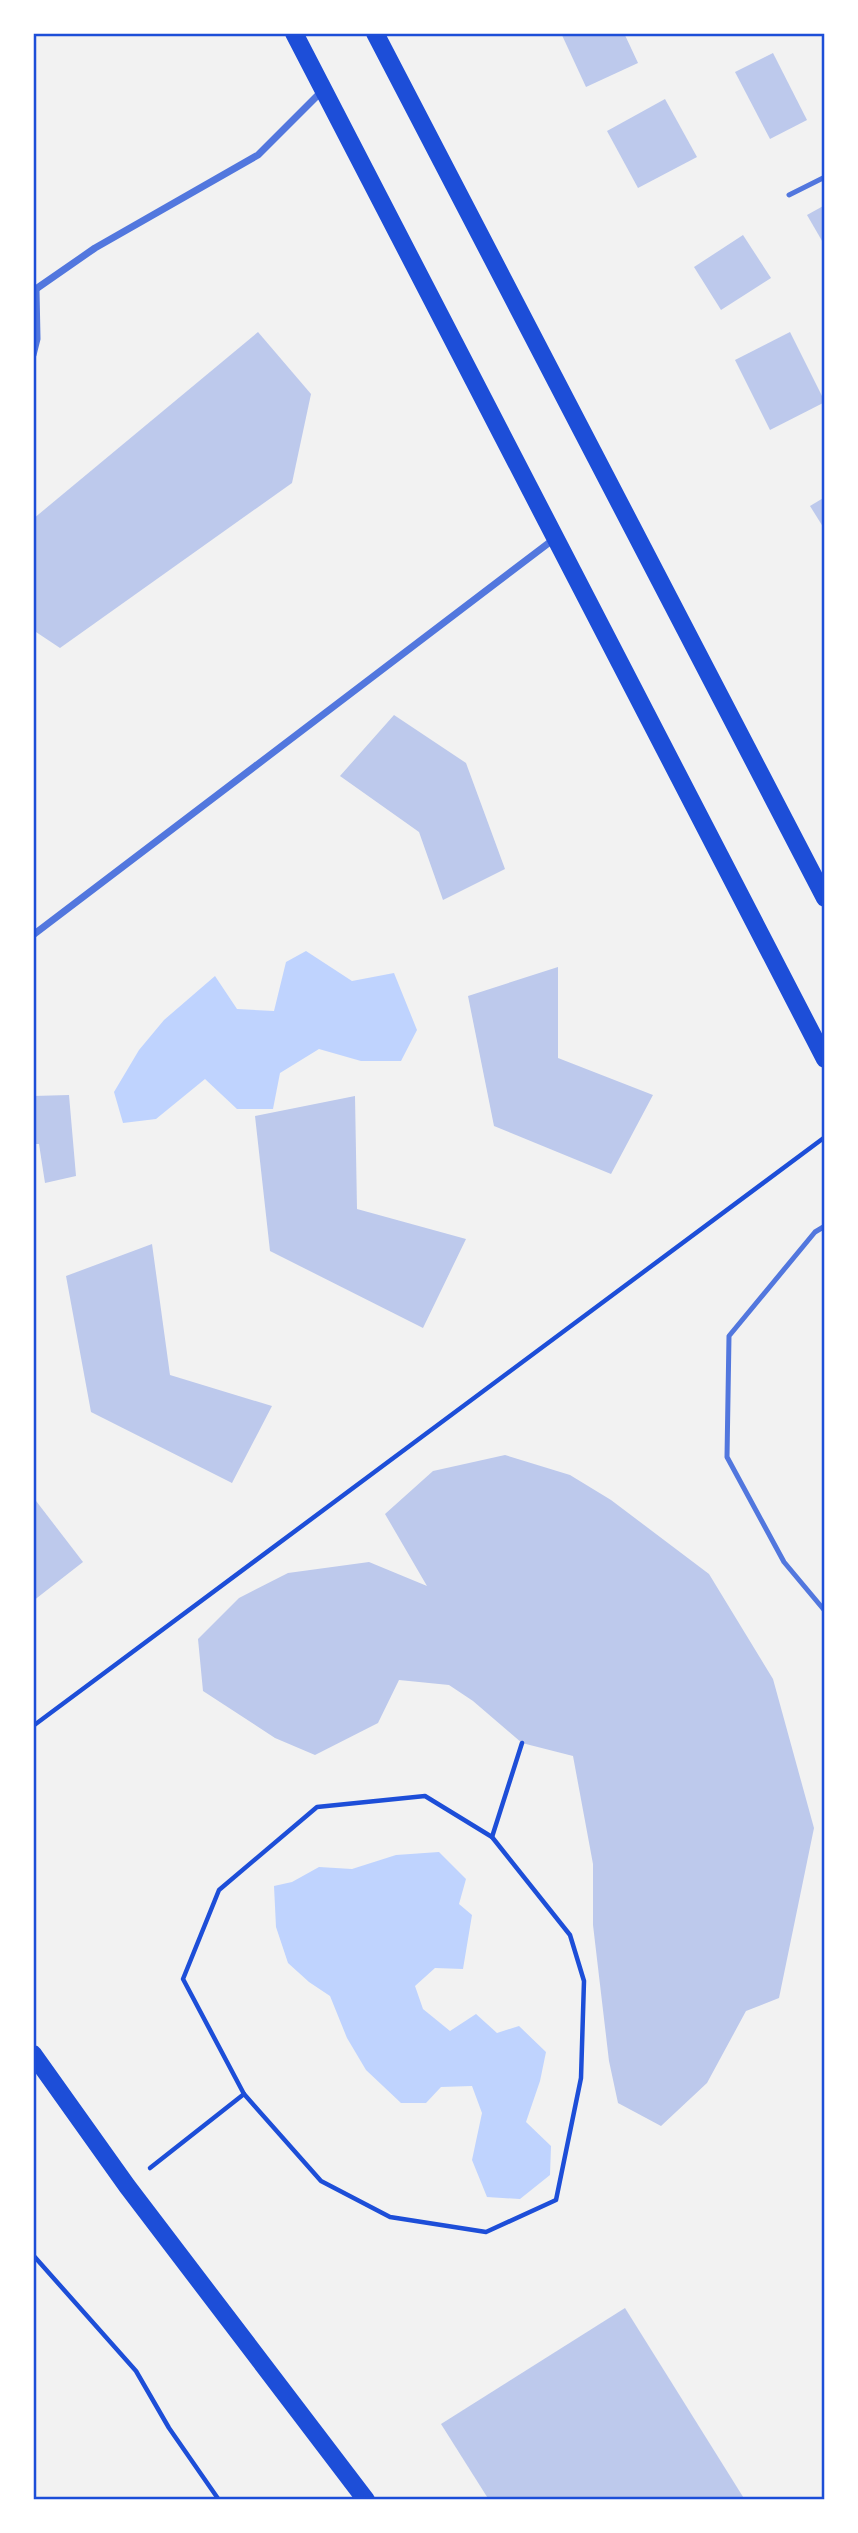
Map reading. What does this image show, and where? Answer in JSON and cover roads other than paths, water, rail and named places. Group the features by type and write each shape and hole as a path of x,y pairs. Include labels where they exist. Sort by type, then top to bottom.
{"main road":[{"path":"294,33 825,1059"},
{"path":"375,33 825,898"},
{"path":"33,2054 127,2186 366,2500"}],"street":[{"path":"33,355 37,339 35,290 95,248 258,155 323,89"},
{"path":"33,935 555,538"}],"lane":[{"path":"789,195 825,177"},
{"path":"825,1226 815,1232 729,1336 727,1458 784,1562 825,1611"}],"water":[{"path":"306,951 352,981 394,973 417,1030 401,1061 361,1061 319,1049 280,1073 273,1109 237,1109 205,1079 156,1119 123,1123 114,1092 139,1050 164,1020 215,976 237,1009 274,1011 286,962"},
{"path":"439,1852 466,1879 459,1904 472,1915 463,1969 435,1968 415,1986 423,2009 450,2031 476,2014 497,2033 519,2026 546,2052 540,2081 526,2122 551,2146 550,2175 520,2199 487,2197 472,2160 482,2113 472,2086 441,2087 426,2103 401,2103 366,2070 347,2038 330,1996 288,1963 276,1927 274,1886 292,1882 319,1867 352,1869 396,1855"}]}
